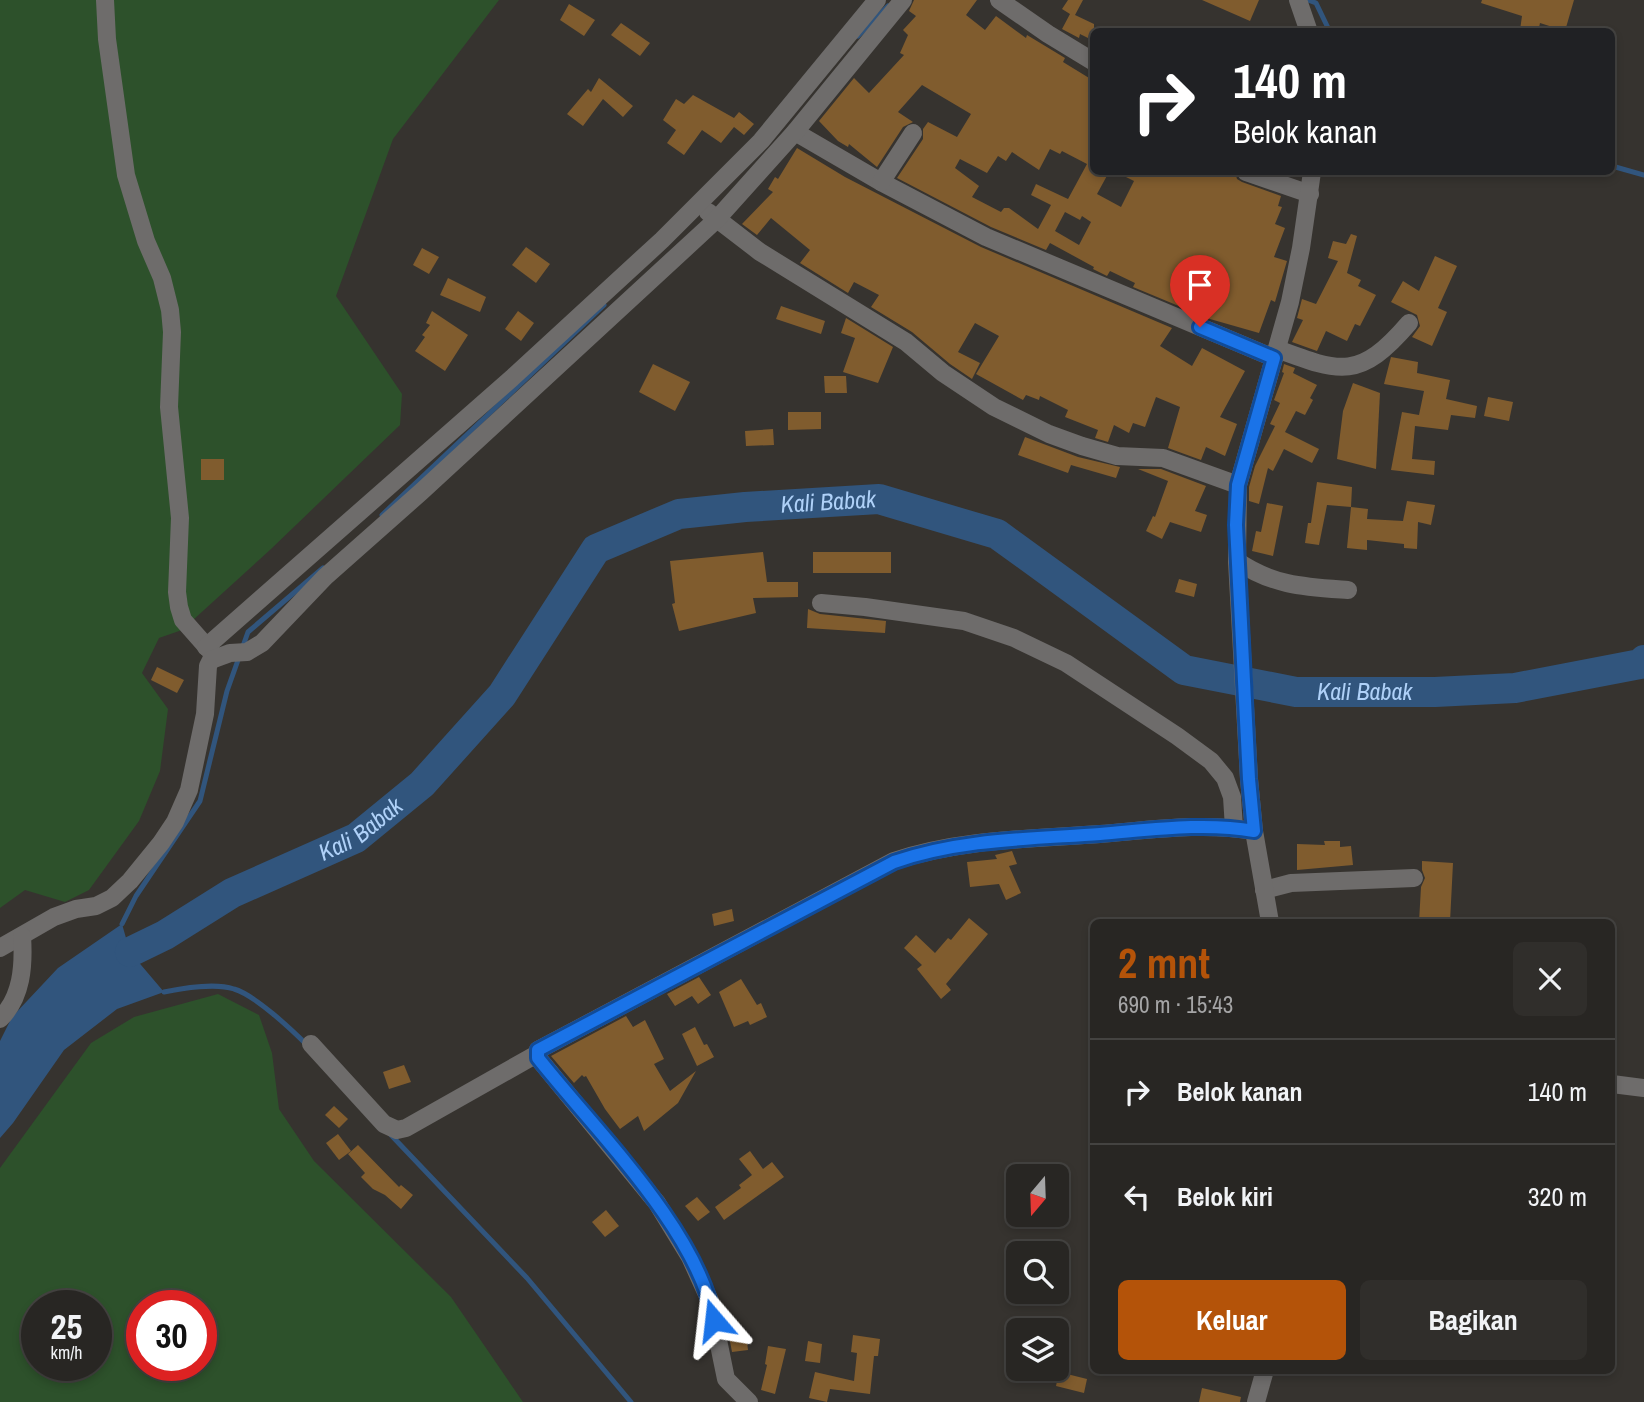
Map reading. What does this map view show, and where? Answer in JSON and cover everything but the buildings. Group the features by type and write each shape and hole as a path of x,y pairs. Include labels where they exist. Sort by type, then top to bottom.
{"street":[{"path":"105,0 107,39 126,175 146,242 162,278 170,310 172,332 169,407 180,518 177,592 179,607 183,620 224,652"},
{"path":"707,212 761,141 877,0"},
{"path":"0,948 64,912 96,906 113,898 130,881 175,822 189,790 205,714 208,666 520,386 795,132 903,0"},
{"path":"999,0 1090,59"},
{"path":"1299,3 1308,28"},
{"path":"795,132 881,182 986,237 1275,354 1330,368 1345,369 1372,358 1392,343 1409,323"},
{"path":"881,182 913,133"},
{"path":"1255,175 1310,194"},
{"path":"1269,919 1254,831 1249,779 1237,562 1238,485 1293,288 1312,175"},
{"path":"707,212 787,271 906,342 943,373 994,407 1049,434 1082,446 1117,456 1163,458 1238,485"},
{"path":"224,652 274,632 325,578 520,386"},
{"path":"1237,562 1273,581 1348,590"},
{"path":"821,603 964,621 1014,638 1066,663 1211,761 1225,778 1232,797 1234,828"},
{"path":"311,1044 384,1124 397,1130 406,1128 537,1054 541,1048 894,862 911,856 956,845 1000,841 1198,828 1254,831"},
{"path":"1264,890 1290,883 1414,878"},
{"path":"0,1019 11,1007 21,976 24,961 22,936"},
{"path":"537,1054 657,1203 690,1258 710,1301 726,1379 748,1402"},
{"path":"1615,1084 1644,1088"},
{"path":"1256,1402 1264,1374"}],"green space":[{"path":"0,0 499,0 393,139 336,296 402,394 400,425 182,630 159,638 142,673 168,709 160,771 139,821 89,890 65,902 25,890 0,908"},
{"path":"218,994 259,1015 272,1053 279,1109 314,1161 451,1297 523,1402 0,1402 0,1168 91,1043 134,1017"}],"water":[{"path":"122,924 130,952 164,992 117,1009 64,1050 0,1138 0,1041 12,1017 58,968"}],"waterway":[{"path":"1308,0 1316,3 1328,28"},
{"path":"858,36 888,6"},
{"path":"1615,167 1644,175"},
{"path":"382,515 604,305"},
{"name":"Kali Babak","path":"130,952 165,935 232,893 356,838 422,784 502,695 596,549 679,514 879,499 997,534 1184,670 1296,692 1435,692 1515,688 1640,664 1644,660"},
{"path":"122,924 136,896 200,801 227,691 248,632 323,568"},
{"path":"164,992 209,986 234,989 262,1005 308,1046"},
{"path":"391,1135 527,1278 631,1402"}],"route":[{"path":"714,1320 710,1301 690,1258 657,1203 538,1058 538,1050 894,862 930,850 1000,841 1212,827 1254,831 1236,525 1238,485 1274,358 1200,327"}]}
